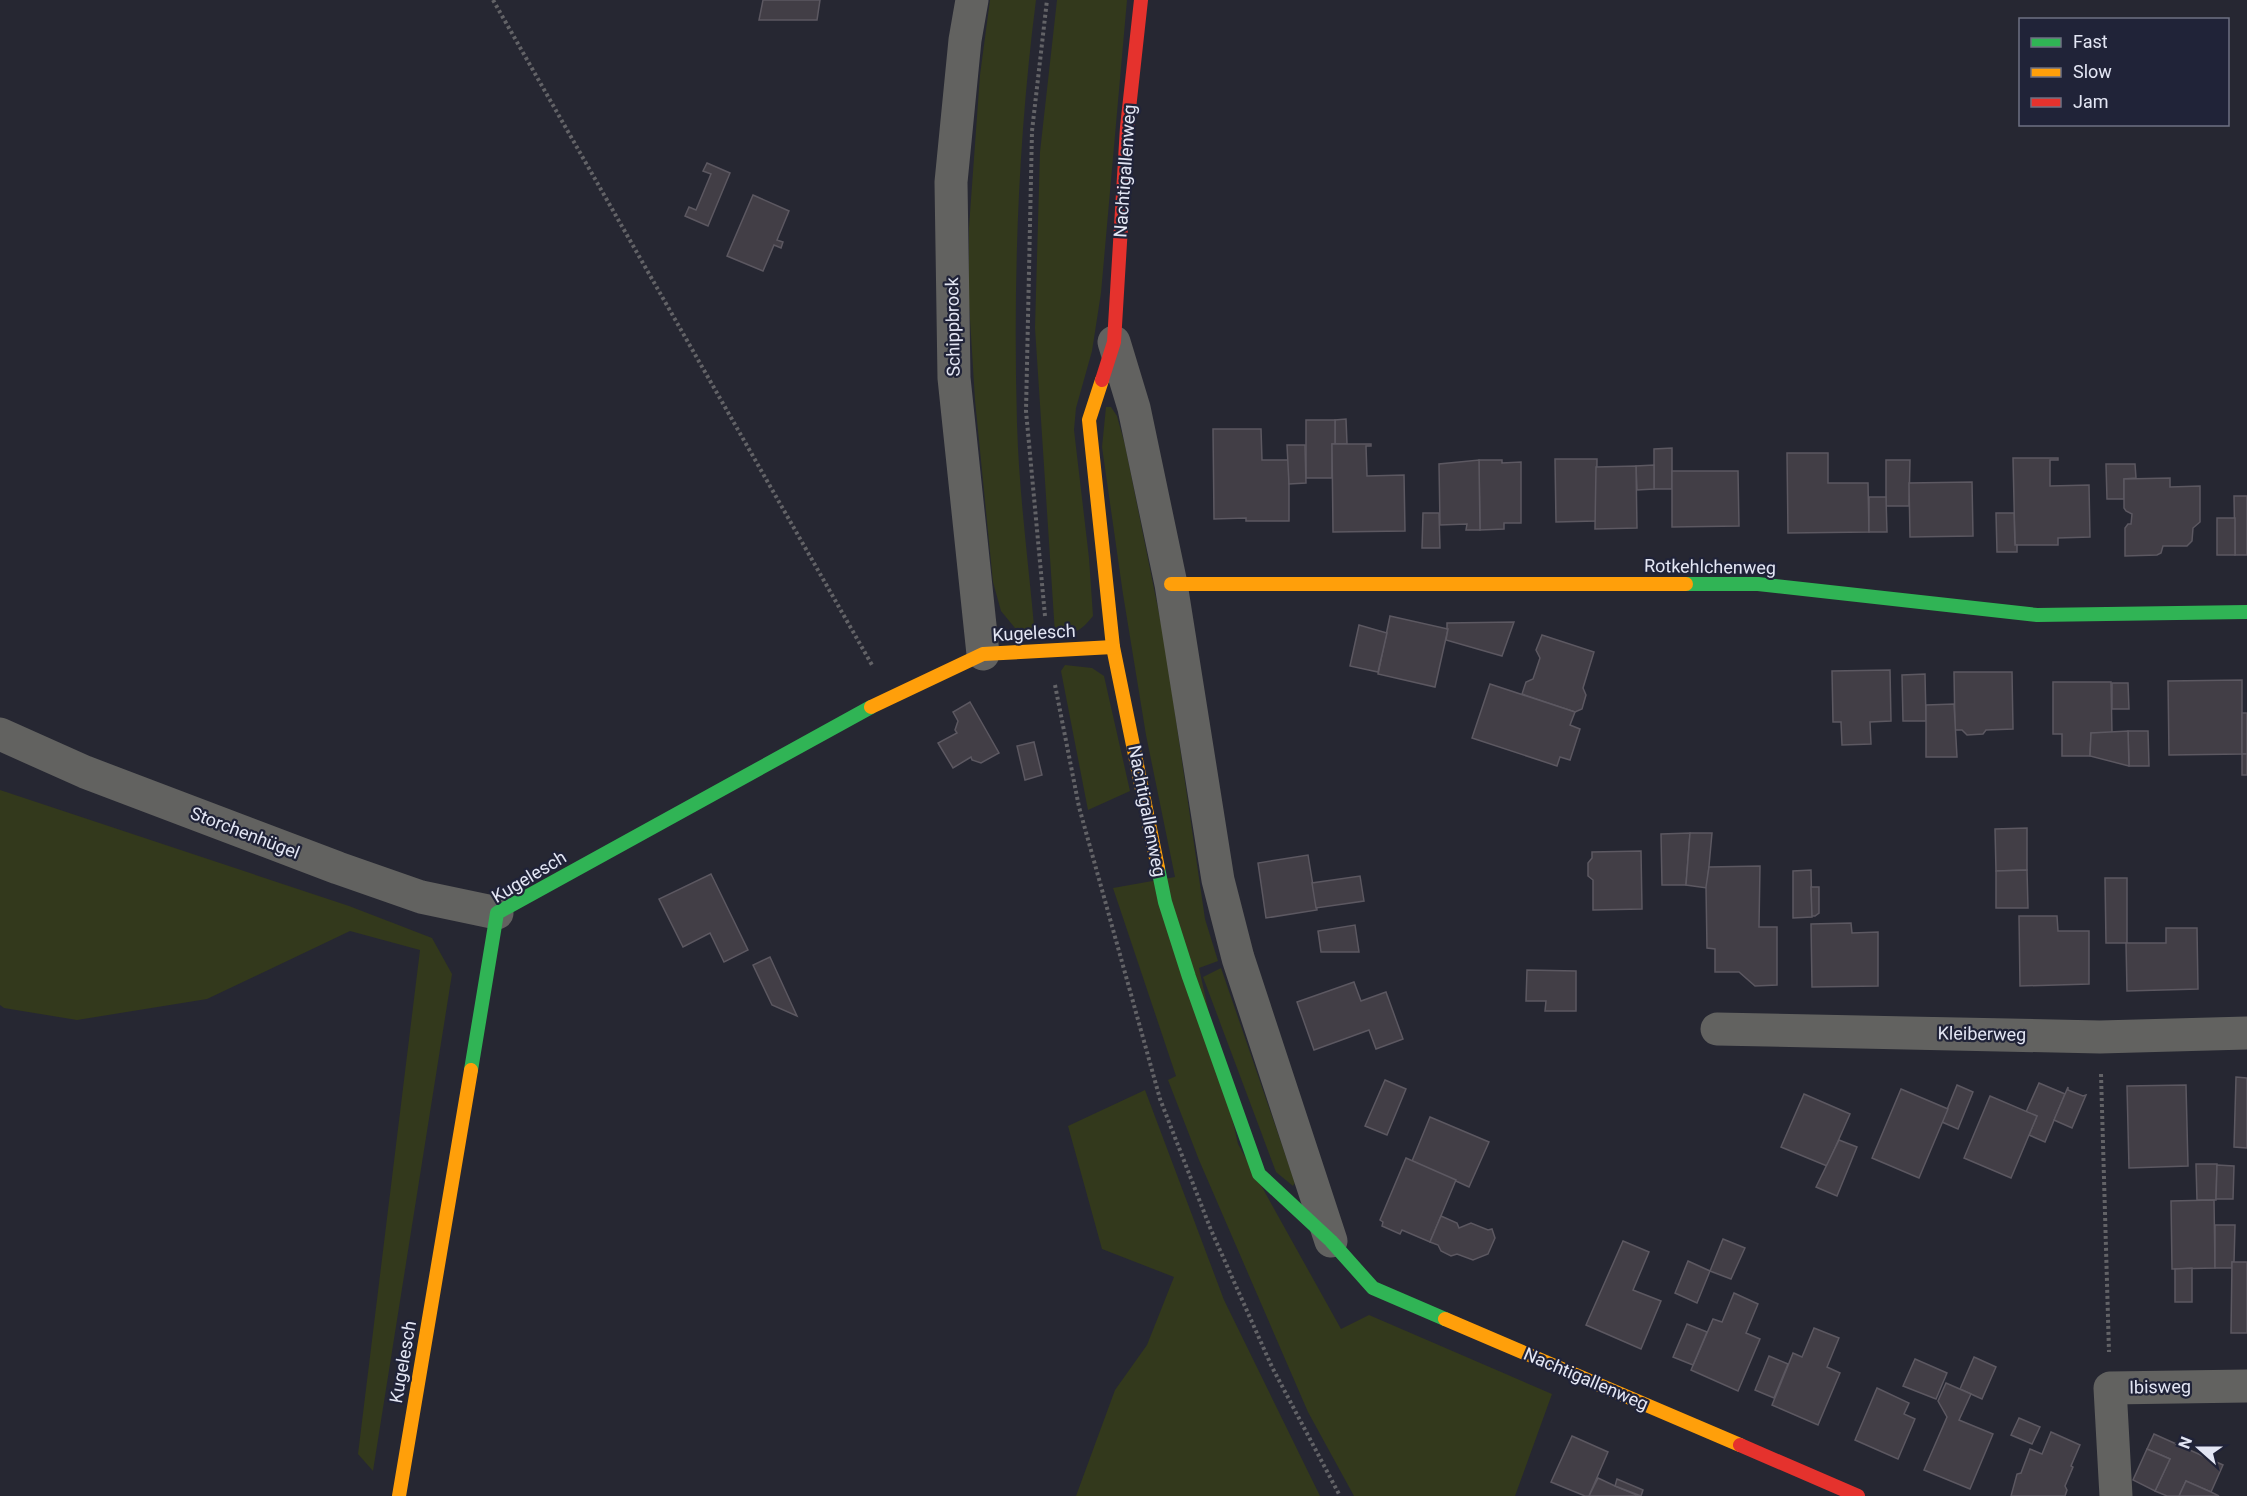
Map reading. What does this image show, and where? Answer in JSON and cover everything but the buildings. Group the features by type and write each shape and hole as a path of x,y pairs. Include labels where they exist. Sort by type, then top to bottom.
{"street":[{"name":"Schippbrock","path":"972,0 965,40 951,182 954,378 983,654"},
{"name":"Nachtigallenweg","path":"1141,0 1127,127 1113,342 1089,420 1113,647 1165,902 1189,977 1259,1174 1330,1241 1373,1288 1858,1496"},
{"name":"Nachtigallenweg","path":"1113,342 1134,408 1171,584 1218,880 1238,958 1330,1241"},
{"name":"Rotkehlchenweg","path":"1171,584 1758,584 2037,615 2247,612"},
{"name":"Kugelesch","path":"399,1496 496,913 890,697 983,654 1113,647"},
{"name":"Storchenhügel","path":"0,734 85,772 338,868 421,897 496,913"},
{"name":"Kleiberweg","path":"1718,1029 2100,1037 2247,1033"},
{"name":"Ibisweg","path":"2116,1496 2110,1388 2247,1386"}],"path":[{"path":"493,0 890,697"},
{"path":"1047,0 1032,131 1026,411 1049,651 1079,807 1160,1099 1211,1230 1268,1357 1340,1496"},
{"path":"2100,1037 2110,1388"}],"green space":[{"path":"990,0 1036,0 1021,158 1016,317 1018,450 1035,637 1015,628 1001,611 993,582 975,400 969,303 969,227 980,75"},
{"path":"1057,0 1127,0 1101,293 1092,351 1076,408 1074,430 1089,558 1093,616 1077,631 1055,634 1035,328 1040,152"},
{"path":"1106,407 1111,407 1117,416 1125,445 1164,638 1205,919 1218,961 1199,968 1238,1144 1341,1329 1369,1315 1552,1394 1515,1496 1354,1496 1308,1412 1199,1160 1168,1080 1176,1076 1113,888 1175,877 1146,735 1123,594 1102,447"},
{"path":"1065,665 1092,668 1104,676 1130,791 1088,810 1061,671"},
{"path":"0,790 349,906 432,938 452,974 373,1471 358,1454 420,950 350,931 207,999 77,1020 4,1008 0,1005"},
{"path":"1221,968 1295,1183 1293,1186 1276,1172 1203,977"},
{"path":"1145,1090 1224,1300 1320,1496 1076,1496 1115,1390 1147,1345 1174,1277 1102,1249 1068,1126"}],"traffic: fast":[{"path":"1686,584 1758,584 2037,615 2247,612"},
{"path":"471,1070 497,913 871,707"},
{"path":"1158,868 1165,902 1189,977 1259,1174 1331,1241 1373,1288 1445,1319"}],"traffic: slow":[{"path":"1102,380 1089,420 1113,647 1158,868"},
{"path":"1171,584 1686,584"},
{"path":"871,707 983,654 1113,647"},
{"path":"399,1496 471,1070"},
{"path":"1445,1319 1740,1445"}],"traffic: jam":[{"path":"1102,380 1114,342 1127,127 1141,0"},
{"path":"1740,1445 1858,1496"}]}
